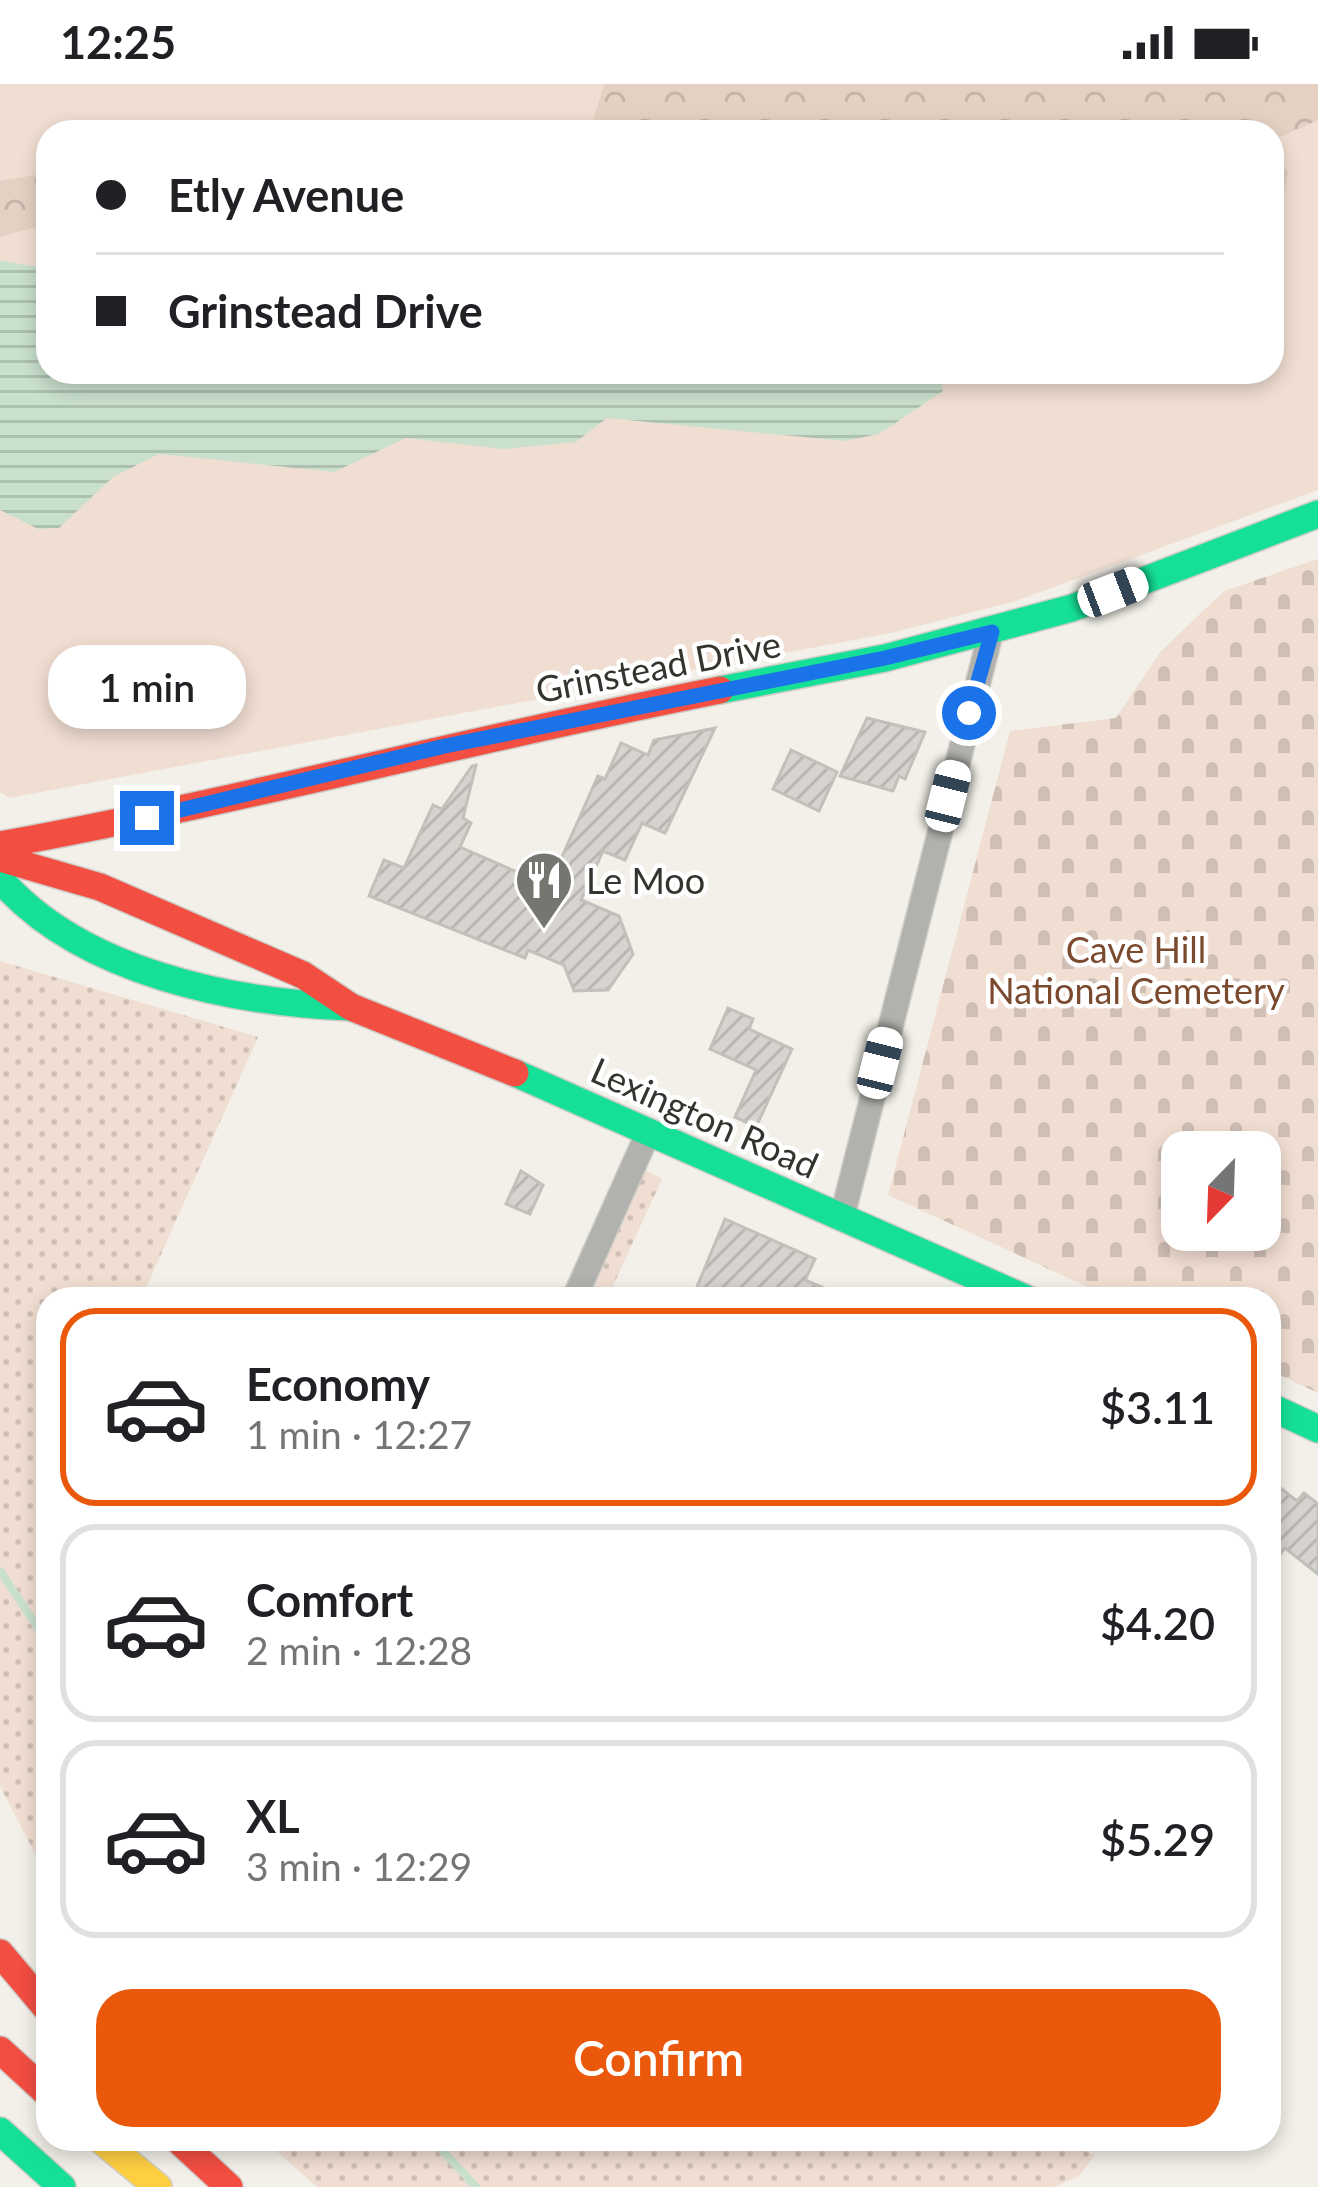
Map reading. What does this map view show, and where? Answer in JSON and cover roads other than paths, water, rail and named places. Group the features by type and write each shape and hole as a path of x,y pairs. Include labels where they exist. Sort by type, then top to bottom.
{"main road":[{"name":"Grinstead Drive","path":"0,845 186,811 445,746 885,658 992,632 1072,608 1318,514"},
{"name":"Lexington Road","path":"0,858 100,887 304,975 351,1007 649,1131 1000,1287"},
{"name":"Lexington Road","path":"0,879 31,914 173,975 299,1008 351,1007"},
{"path":"1281,1412 1318,1429"},
{"path":"0,1953 36,1996"},
{"path":"0,2050 36,2083"},
{"path":"0,2131 62,2187"},
{"path":"114,2151 158,2187"},
{"path":"190,2151 229,2187"}],"street":[{"path":"842,1217 992,632"},
{"path":"579,1287 649,1131"}],"waterway":[{"path":"0,1571 36,1625"},
{"path":"443,2151 476,2187"}],"place":[{"name":"Le Moo","path":"544,931"}],"park label":[{"name":"Cave Hill National Cemetery","path":"1136,970"}]}
